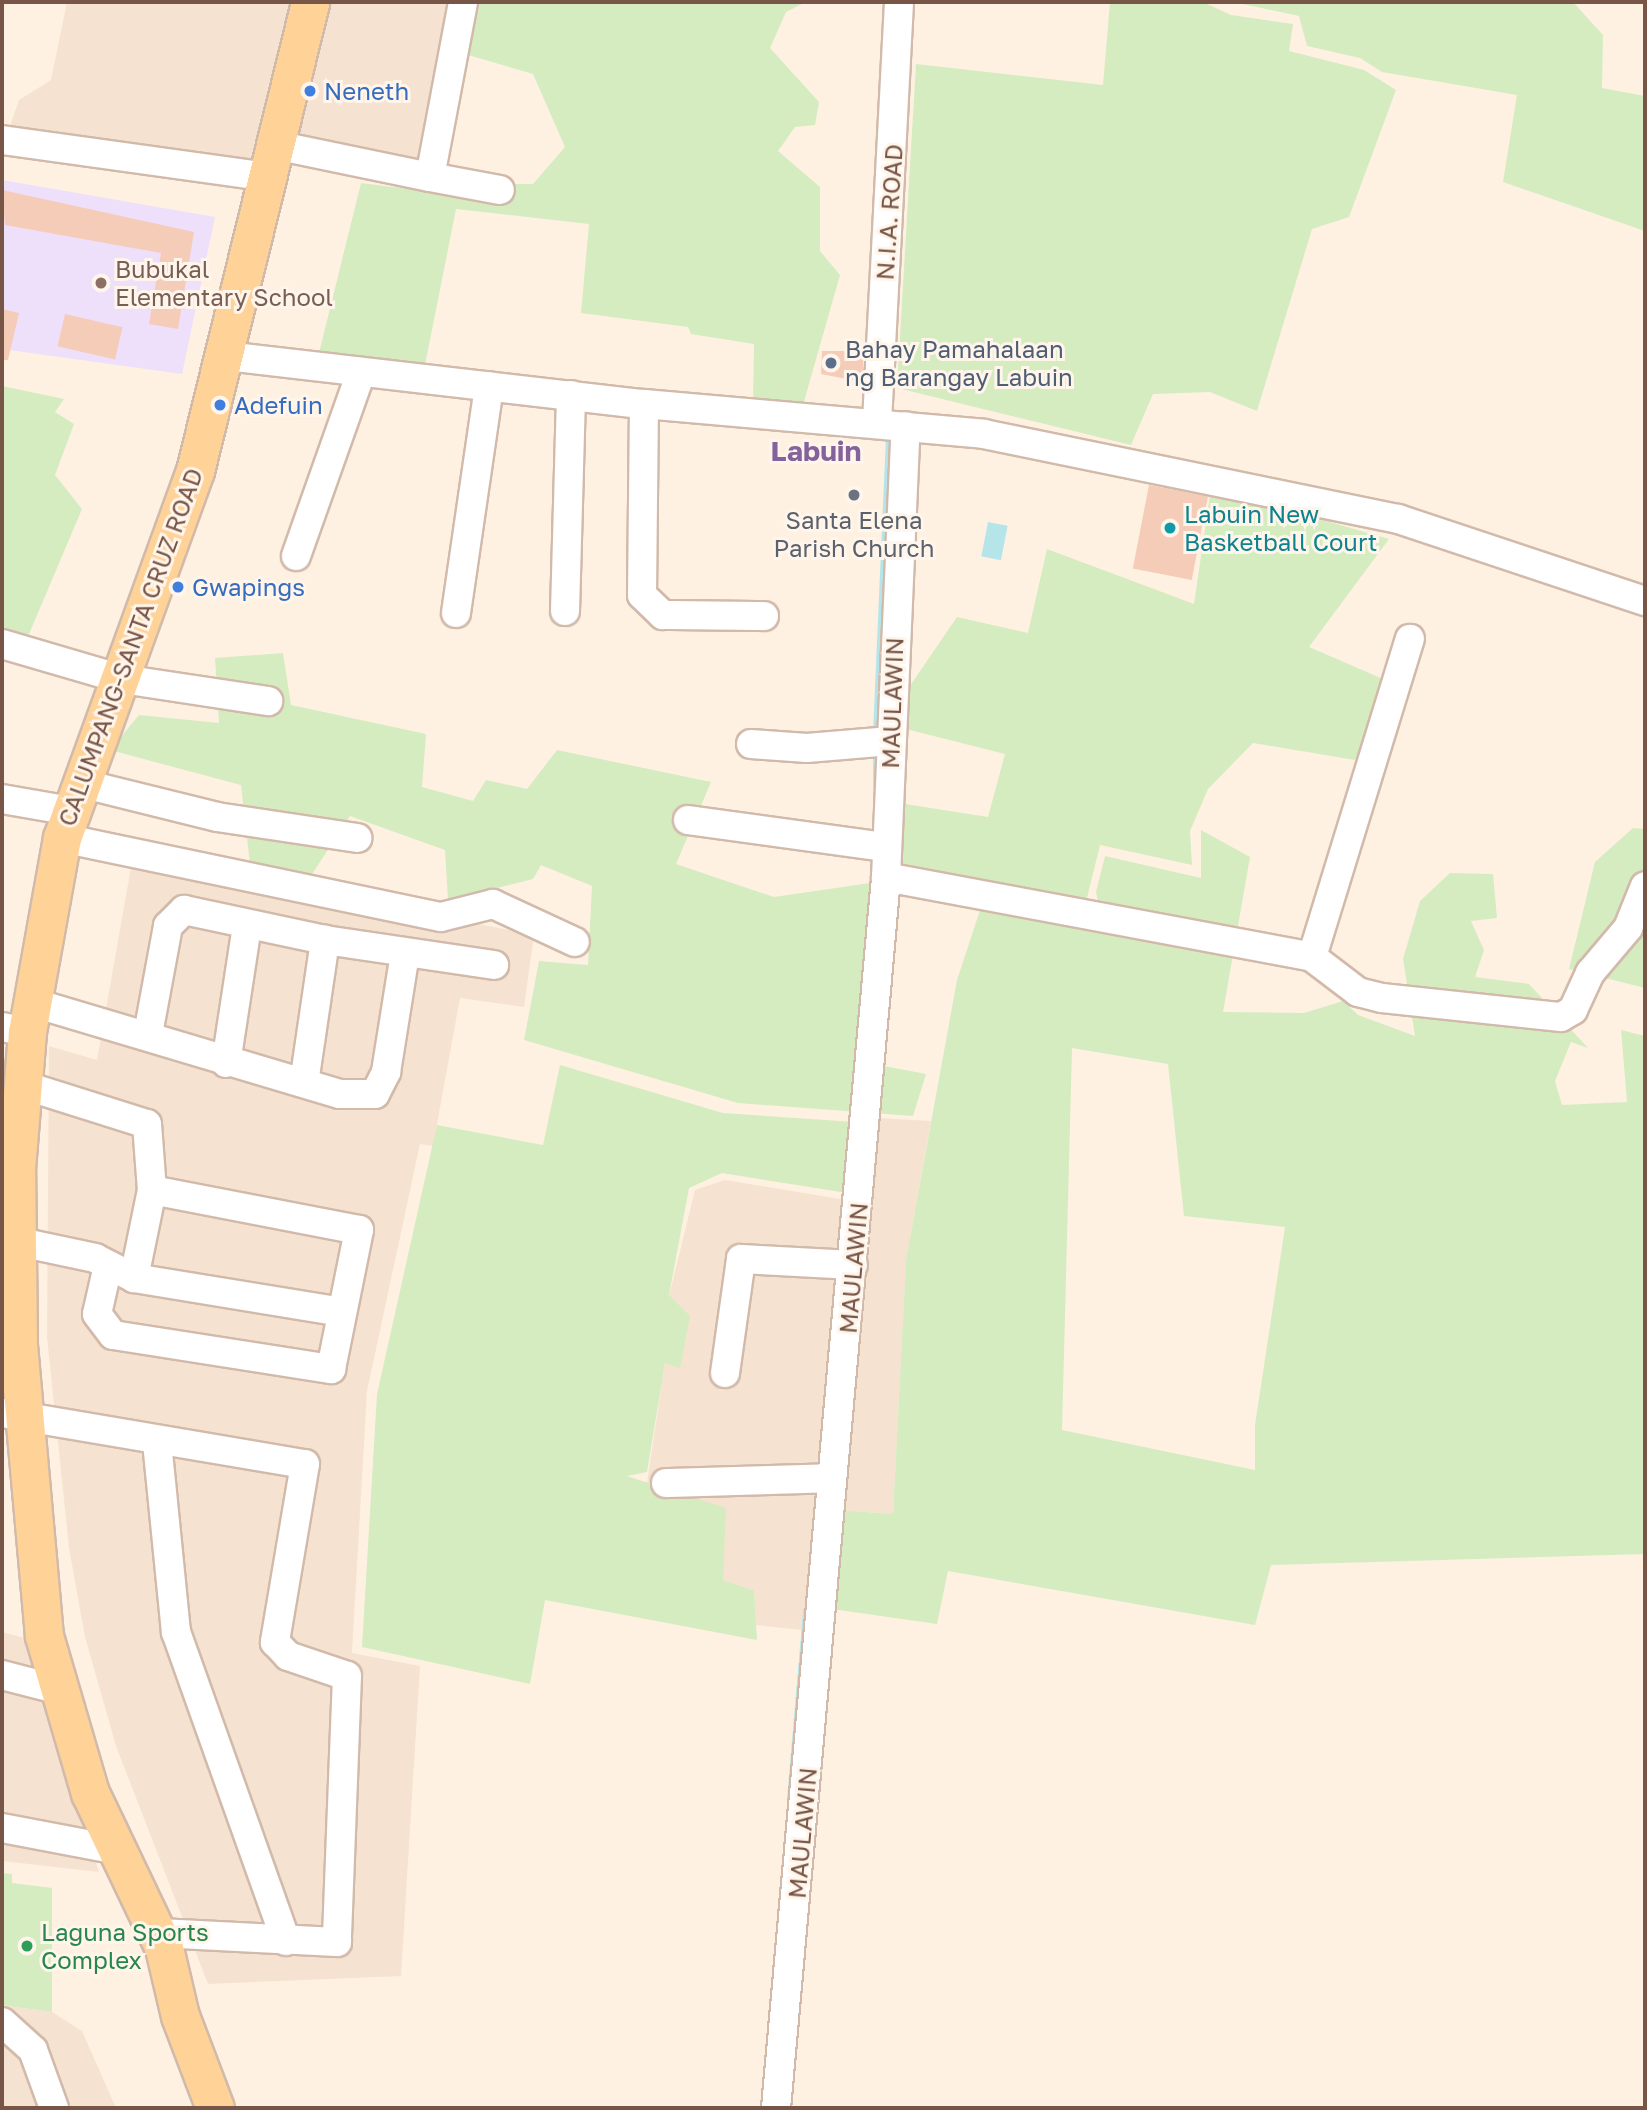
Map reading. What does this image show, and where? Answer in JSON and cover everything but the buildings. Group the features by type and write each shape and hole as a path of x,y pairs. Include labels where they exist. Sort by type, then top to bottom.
{"main road":[{"name":"CALUMPANG-SANTA CRUZ ROAD","path":"215,2108 158,1933 135,1876 112,1849 56,1689 44,1636 13,1415 20,1020 71,810 168,560 226,356 275,161 310,2"}],"street":[{"path":"430,177 463,2"},
{"name":"N.I.A. ROAD","path":"877,422 899,2"},
{"path":"2,140 275,161 430,177 500,190"},
{"path":"226,356 644,404 877,422 1128,459 1345,507 1645,601"},
{"path":"296,556 362,372"},
{"path":"456,612 489,386"},
{"path":"565,611 572,395"},
{"path":"644,404 642,595 663,615 764,616"},
{"name":"MAULAWIN","path":"776,2108 886,877 906,426"},
{"path":"1312,957 1410,639"},
{"path":"2,644 122,679 268,702"},
{"path":"751,744 807,748 891,741"},
{"path":"2,799 71,810 217,817 357,838"},
{"path":"71,810 441,916 493,904 575,942"},
{"path":"688,820 886,847"},
{"path":"886,877 1312,957 1358,992 1382,998 1560,1017 1573,1010 1590,973 1628,928 1645,886"},
{"path":"148,1034 174,914 184,910 325,940 495,965"},
{"path":"226,1063 247,925"},
{"path":"304,1083 325,940"},
{"path":"20,1020 148,1034 226,1063 340,1094 375,1094 386,1072 405,953"},
{"path":"20,1084 147,1124 152,1190 134,1278"},
{"path":"107,1270 97,1314 113,1335 331,1369 359,1230 152,1190"},
{"path":"15,1241 95,1258 107,1270 134,1278 341,1312"},
{"path":"725,1373 741,1259 853,1265"},
{"path":"13,1415 157,1442 305,1464 275,1642 288,1656 346,1676 337,1942 158,1933"},
{"path":"157,1442 176,1632 286,1941"},
{"path":"666,1483 832,1478"},
{"path":"2,1675 56,1689"},
{"path":"2,1828 112,1849"},
{"path":"2,2022 33,2050 54,2108"}],"shaded area":[{"path":"67,2 463,2 430,177 280,146 270,177 5,140 19,100 51,80"},
{"name":"Bubukal Elementary School","path":"2,180 215,217 182,374 2,349"},
{"path":"133,856 534,935 524,1007 460,998 433,1146 420,1144 367,1391 352,1653 420,1666 401,1976 208,1984 116,1746 85,1637 69,1548 47,1337 49,1046 97,1060"},
{"path":"859,1117 931,1121 906,1260 893,1514 838,1510 830,1633 756,1625 754,1592 723,1580 647,1483 665,1362 679,1367 669,1296 695,1190 725,1180 846,1200"},
{"path":"2,1632 32,1640 55,1737 99,1872 2,1861"},
{"path":"2,2005 52,2012 82,2031 116,2108 2,2108"}],"green space":[{"path":"473,2 806,2 786,12 770,48 819,102 815,125 795,127 778,151 820,187 820,251 840,275 803,405 753,402 754,344 691,334 688,327 581,313 589,224 456,209 424,370 318,357 361,183 503,201 514,184 533,184 565,147 533,74 465,54"},
{"path":"1110,2 1203,2 1231,15 1293,24 1289,51 1364,70 1396,90 1349,217 1312,229 1257,411 1210,392 1153,394 1131,445 897,388 916,64 1103,85"},
{"path":"1233,2 1573,2 1603,35 1602,88 1645,96 1645,231 1503,182 1517,95 1382,72 1360,58 1307,46 1299,16"},
{"path":"2,386 64,399 55,412 74,424 55,475 82,509 29,634 2,655"},
{"path":"1211,488 1389,539 1309,647 1397,685 1355,760 1253,743 1208,789 1190,831 1192,865 1100,845 1086,902 899,867 905,804 988,817 1005,754 906,729 905,693 957,617 1028,633 1047,549 1194,604"},
{"path":"283,653 291,705 426,734 422,787 473,801 486,780 527,789 557,750 711,782 676,864 774,897 870,883 858,1061 926,1074 913,1116 738,1103 524,1040 539,961 588,965 592,886 541,865 533,879 448,900 445,850 350,816 307,882 250,864 241,785 110,750 139,715 219,723 215,658"},
{"path":"1633,828 1645,829 1645,988 1569,969 1595,862"},
{"path":"1201,830 1250,857 1223,1012 1304,1013 1343,1001 1358,1015 1415,1036 1403,959 1420,901 1450,873 1493,874 1497,918 1471,921 1484,950 1475,977 1529,984 1588,1048 1571,1042 1555,1081 1562,1105 1627,1102 1621,1030 1645,1036 1645,1554 1271,1565 1255,1625 948,1571 937,1624 832,1609 838,1510 893,1514 906,1260 957,980 981,907 1104,931 1096,892 1105,856 1201,878","holes":["1072,1048 1168,1064 1184,1216 1285,1227 1255,1425 1255,1470 1062,1430"]},
{"path":"560,1065 723,1113 855,1122 847,1193 722,1173 689,1188 669,1295 690,1316 680,1368 665,1363 647,1472 627,1476 726,1508 723,1580 754,1591 757,1640 545,1600 530,1684 362,1647 377,1394 437,1125 543,1145"},
{"name":"Laguna Sports Complex","path":"2,1873 12,1874 12,1883 52,1888 52,2012 2,2005"}],"water":[{"path":"988,522 1008,526 1001,560 981,556"}],"waterway":[{"path":"876,734 889,434"},
{"path":"876,748 876,786"},
{"path":"790,1799 806,1611"}],"place":[{"name":"Neneth","path":"310,91"},
{"name":"Bubukal Elementary School","path":"101,283"},
{"name":"Bahay Pamahalaan ng Barangay Labuin","path":"831,363"},
{"name":"Adefuin","path":"220,405"},
{"name":"Santa Elena Parish Church","path":"854,495"},
{"name":"Labuin New Basketball Court","path":"1170,528"},
{"name":"Gwapings","path":"178,587"},
{"name":"Laguna Sports Complex","path":"27,1946"}],"district":[{"name":"Labuin","path":"816,451"}]}
